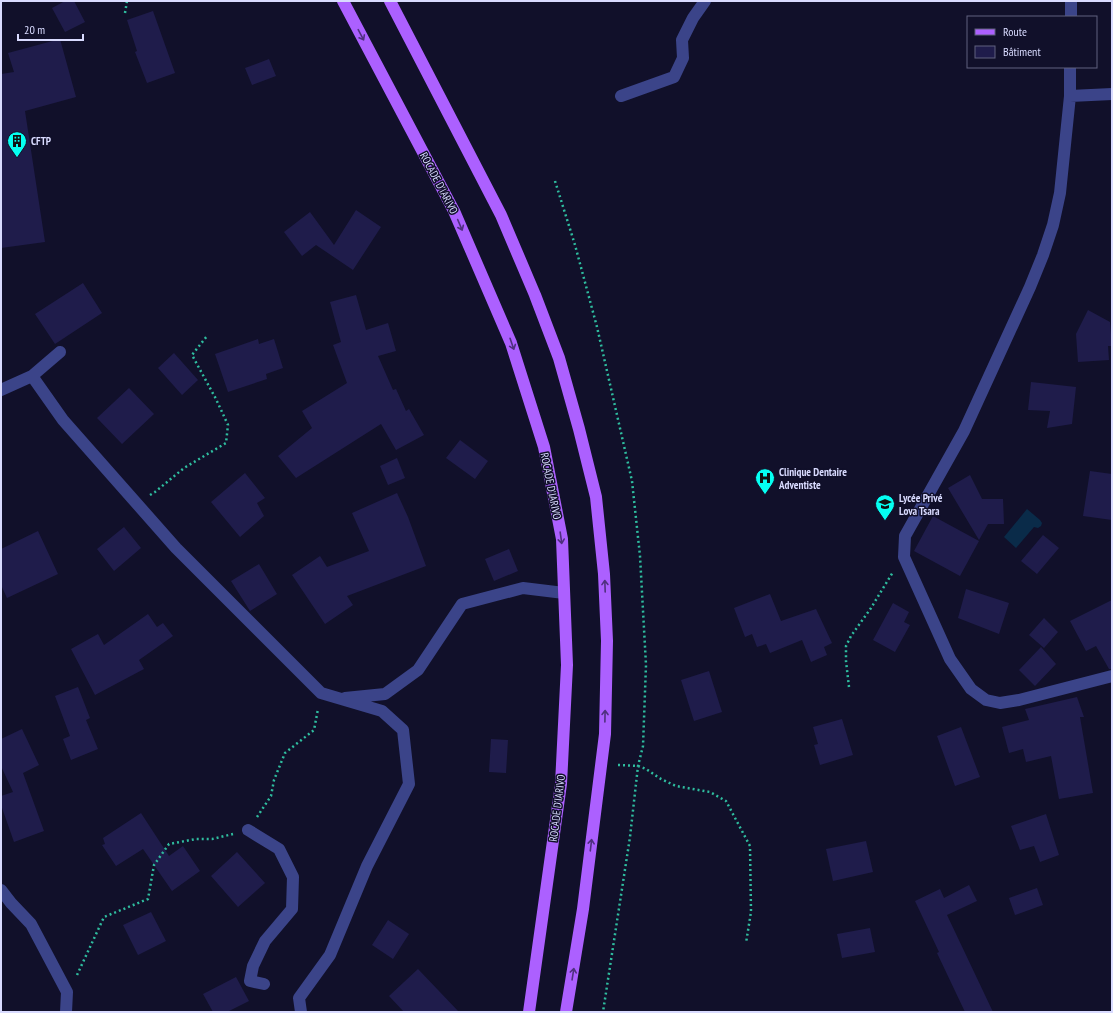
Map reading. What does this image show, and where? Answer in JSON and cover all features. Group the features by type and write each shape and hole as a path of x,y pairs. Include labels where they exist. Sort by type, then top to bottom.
{"main road":[{"name":"ROCADE D'IARIVO","path":"343,1 454,211 511,343 544,448 562,539 567,665 561,784 529,1012"},
{"path":"390,1 501,215 535,295 559,358 596,497 604,574 607,641 605,734 583,908 566,1012"}],"street":[{"path":"621,96 674,77 682,58 682,40 693,18 705,1"},
{"path":"1071,1 1071,16"},
{"path":"1070,68 1070,96 1060,193 1053,225 1044,255 964,431 905,536 904,557 950,659 971,689 986,700 1000,703 1019,700 1112,676"},
{"path":"1070,96 1112,94"},
{"path":"1,390 32,376 60,352"},
{"path":"32,376 63,420 176,548 322,693 382,711 403,730 409,784 367,866 330,955 299,998 301,1012"},
{"path":"340,699 384,694 418,670 462,604 523,588 564,593"},
{"path":"248,830 278,849 294,877 292,909 265,941 253,966 250,981 264,984"},
{"path":"1,890 11,904 31,924 67,992 66,1012"}],"path":[{"path":"125,13 127,1"},
{"path":"136,502 155,492 184,468 226,443 228,425 216,399 192,355 207,336"},
{"path":"849,687 846,646 851,636 904,557"},
{"path":"67,992 84,961 104,917 148,900 154,865 169,844 196,839 212,839 248,830 271,796 274,780 285,753 314,730 322,693"},
{"path":"616,764 638,766 646,769 661,780 676,786 710,792 726,801 750,846 751,912 746,944"}],"water":[{"path":"1027,509 1042,523 1038,528 1034,527 1016,548 1004,537"}],"building":[{"path":"65,1 74,1 85,22 65,32 52,8"},
{"path":"153,11 175,73 147,83 135,52 137,51 127,20"},
{"name":"CFTP","path":"60,39 76,97 25,111 45,242 1,248 1,74 14,72 8,53"},
{"path":"269,59 276,76 252,85 245,68"},
{"path":"356,210 381,227 353,270 316,245 302,256 284,232 310,212 334,245"},
{"path":"83,283 102,313 55,344 35,314"},
{"path":"356,295 366,330 388,323 396,351 378,356 393,390 396,389 406,411 409,409 424,435 396,450 381,424 296,478 278,456 312,428 302,411 347,383 333,345 341,342 330,302"},
{"path":"1088,310 1110,322 1112,346 1108,346 1109,360 1078,362 1076,334"},
{"path":"258,339 259,344 274,339 283,368 266,374 267,379 228,392 215,354"},
{"path":"174,353 198,380 182,395 158,368"},
{"path":"1031,382 1076,387 1072,424 1047,428 1050,411 1028,410"},
{"path":"129,388 154,414 122,444 97,418"},
{"path":"460,440 488,461 475,479 446,458"},
{"path":"397,458 405,478 388,485 380,466"},
{"path":"1090,471 1112,474 1112,520 1083,516"},
{"path":"245,473 265,498 257,503 264,516 240,537 211,502"},
{"path":"970,475 982,499 1003,499 1004,524 988,524 979,540 948,488"},
{"path":"397,493 408,517 426,566 347,596 353,605 325,624 292,575 320,556 327,567 369,551 352,513"},
{"path":"933,516 979,541 960,576 914,551"},
{"path":"124,527 141,548 114,571 97,549"},
{"path":"38,531 58,574 7,598 1,585 1,549"},
{"path":"1043,535 1059,548 1037,574 1021,561"},
{"path":"509,549 518,571 494,581 485,559"},
{"path":"259,564 277,594 250,611 231,581"},
{"path":"966,589 1009,603 999,634 958,618"},
{"path":"770,594 781,621 816,609 832,643 824,647 827,655 811,662 802,640 770,653 766,644 757,647 752,634 745,637 734,608"},
{"path":"1112,600 1112,669 1109,669 1096,646 1086,651 1070,621"},
{"path":"893,603 909,612 904,622 910,625 895,652 873,640"},
{"path":"148,614 157,627 163,623 173,636 139,660 144,669 95,695 71,649 98,634 104,645"},
{"path":"1044,618 1058,632 1044,648 1029,635"},
{"path":"1041,647 1056,664 1035,686 1019,670"},
{"path":"709,671 722,712 694,721 681,680"},
{"path":"78,687 90,718 86,720 98,749 71,760 63,739 70,736 55,696"},
{"path":"1077,697 1084,717 1080,717 1093,793 1059,799 1051,756 1026,762 1023,749 1009,753 1002,727 1029,720 1025,709"},
{"path":"842,719 853,755 820,765 814,745 818,744 813,727"},
{"path":"961,727 980,777 955,786 937,736"},
{"path":"22,729 39,765 23,773 44,831 14,842 1,805 1,796 13,792 1,766 1,739"},
{"path":"491,739 508,740 506,773 489,772"},
{"path":"141,813 169,856 183,846 200,871 172,891 143,849 116,866 102,845 105,844 103,838"},
{"path":"1046,814 1059,855 1040,862 1034,846 1020,850 1011,826"},
{"path":"866,841 873,872 833,881 826,849"},
{"path":"237,852 265,883 238,907 211,876"},
{"path":"969,885 977,901 947,915 993,1012 965,1012 937,953 939,952 915,901 940,889 944,898"},
{"path":"1037,888 1043,905 1015,915 1009,898"},
{"path":"151,912 166,941 138,955 123,925"},
{"path":"388,920 409,934 393,959 372,945"},
{"path":"870,928 875,952 842,958 837,934"},
{"path":"418,969 459,1012 404,1012 389,996"},
{"path":"236,977 249,1001 227,1012 213,1012 203,994"}],"place":[{"name":"CFTP","path":"17,158"},
{"name":"Clinique Dentaire Adventiste","path":"765,495"},
{"name":"Lycée Privé Lova Tsara","path":"885,521"}]}
